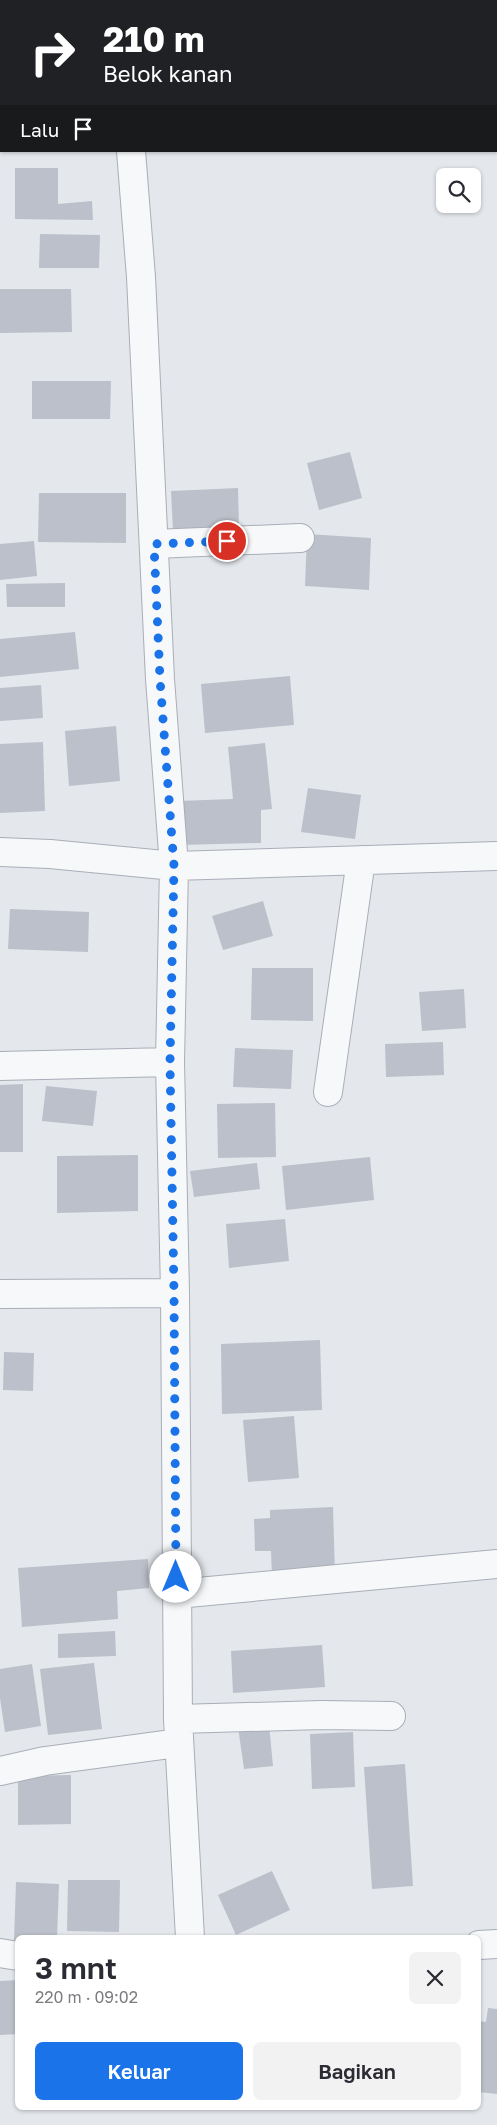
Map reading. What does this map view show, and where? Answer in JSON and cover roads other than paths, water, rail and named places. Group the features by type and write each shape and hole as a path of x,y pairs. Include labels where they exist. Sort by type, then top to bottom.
{"street":[{"path":"131,152 141,278 160,679 174,866 170,1062 178,1731 190,1935"},
{"path":"154,544 300,538"},
{"path":"0,852 50,854 174,866 497,856"},
{"path":"328,1092 361,860"},
{"path":"0,1066 170,1062"},
{"path":"0,1294 174,1293"},
{"path":"177,1594 497,1564"},
{"path":"0,1771 178,1731 322,1715 391,1716"},
{"path":"481,1945 497,1944"},
{"path":"0,1953 15,1956"}]}
